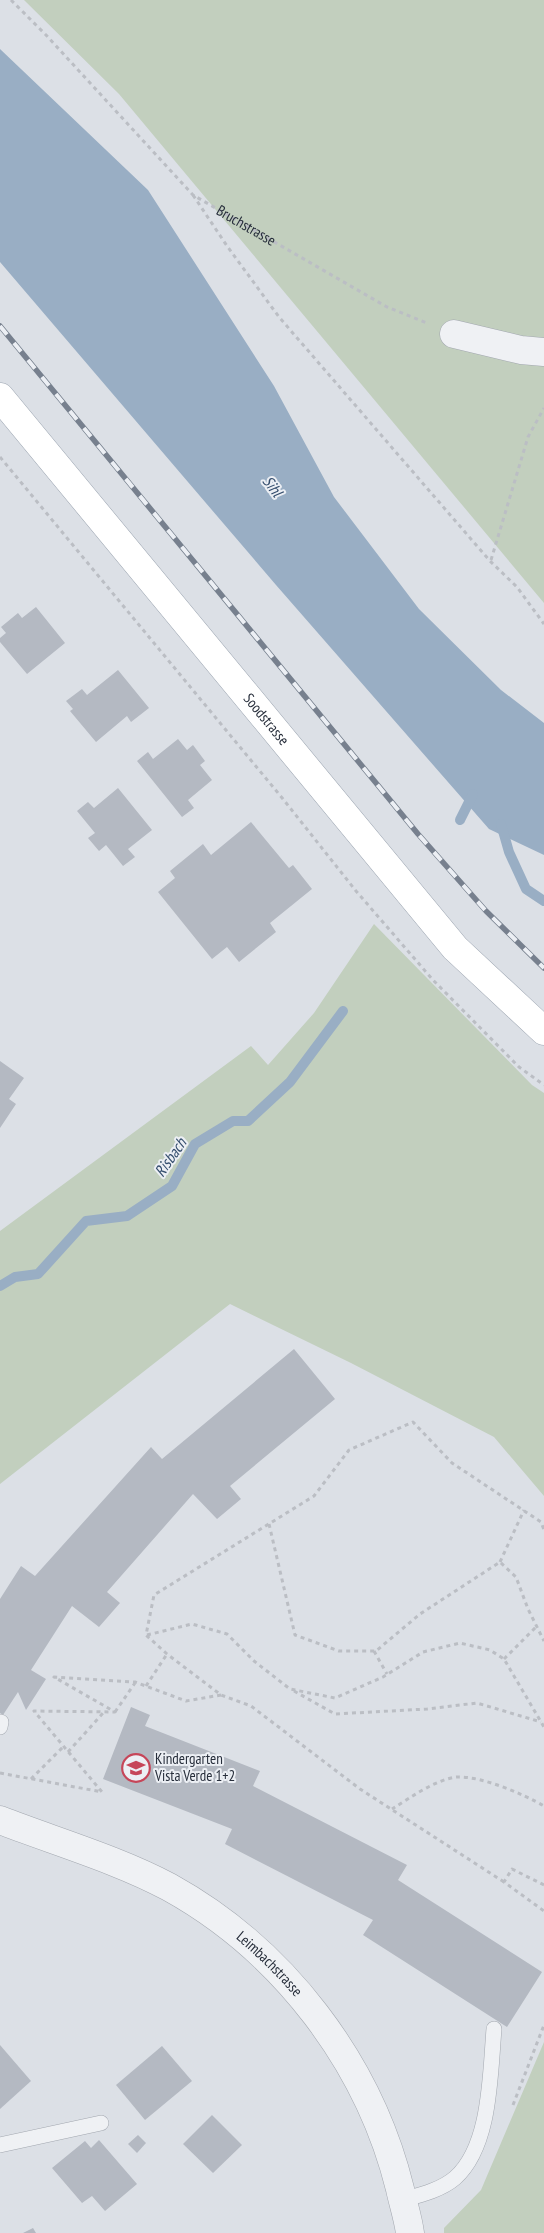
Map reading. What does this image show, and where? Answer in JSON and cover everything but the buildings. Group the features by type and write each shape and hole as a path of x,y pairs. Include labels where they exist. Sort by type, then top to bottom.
{"main road":[{"name":"Soodstrasse","path":"0,397 455,948 544,1030"}],"street":[{"path":"454,334 522,350 544,352"},
{"name":"Leimbachstrasse","path":"0,1820 120,1865 168,1887 220,1921 273,1966 298,1992 319,2019 353,2070 386,2141 410,2233"}],"lane":[{"path":"402,2200 429,2192 455,2178 477,2146 486,2107 494,2029"},
{"path":"0,2144 102,2123"}],"path":[{"name":"Bruchstrasse","path":"11,0 46,35 193,195 387,307 454,334"},
{"path":"193,195 279,318 490,560 517,588 544,624"},
{"path":"490,560 528,437 544,408"},
{"path":"0,458 284,800 356,892 432,980 519,1067 544,1085"},
{"path":"146,1635 154,1595 314,1496 349,1450 413,1422 452,1463 541,1522 544,1530"},
{"path":"269,1524 295,1635 339,1652 376,1651 420,1614 500,1562 524,1510"},
{"path":"500,1562 516,1576 544,1641"},
{"path":"146,1635 192,1624 227,1634 254,1661 290,1688 336,1714 427,1709 477,1703 541,1722"},
{"path":"504,1659 536,1626"},
{"path":"146,1635 167,1654 221,1695 251,1706 360,1789 504,1882 544,1911"},
{"path":"290,1688 334,1698 387,1674 423,1652 460,1643 490,1650 504,1659 544,1727"},
{"path":"374,1651 387,1674"},
{"path":"146,1686 167,1654"},
{"path":"115,1712 54,1677 136,1682 186,1701 221,1695"},
{"path":"115,1712 136,1682"},
{"path":"0,1773 102,1792 34,1711 115,1712"},
{"path":"68,1752 104,1712"},
{"path":"32,1779 64,1746"},
{"path":"392,1809 423,1789 457,1777 493,1783 544,1806"},
{"path":"504,1882 512,1869 544,1885"}],"green space":[{"path":"24,0 544,0 544,603 119,94"},
{"path":"374,924 532,1085 544,1093 544,1496 494,1437 351,1363 230,1304 0,1484 0,1231 251,1046 268,1065 314,1013"},
{"path":"544,2042 544,2233 444,2233 444,2228 481,2190"}],"water":[{"name":"Sihl","path":"0,49 148,190 274,386 334,497 419,609 501,690 544,723 544,855 489,829 276,585 0,262"}],"waterway":[{"name":"Risbach","path":"460,820 473,794"},
{"path":"501,824 509,852 526,889 544,901"},
{"name":"Risbach","path":"0,1286 15,1277 38,1274 86,1221 127,1216 172,1186 195,1144 233,1121 248,1121 290,1082 343,1011"}],"railway":[{"path":"0,326 418,834 486,911 544,968"}],"place":[{"name":"Kindergarten Vista Verde 1+2","path":"136,1768"}]}
